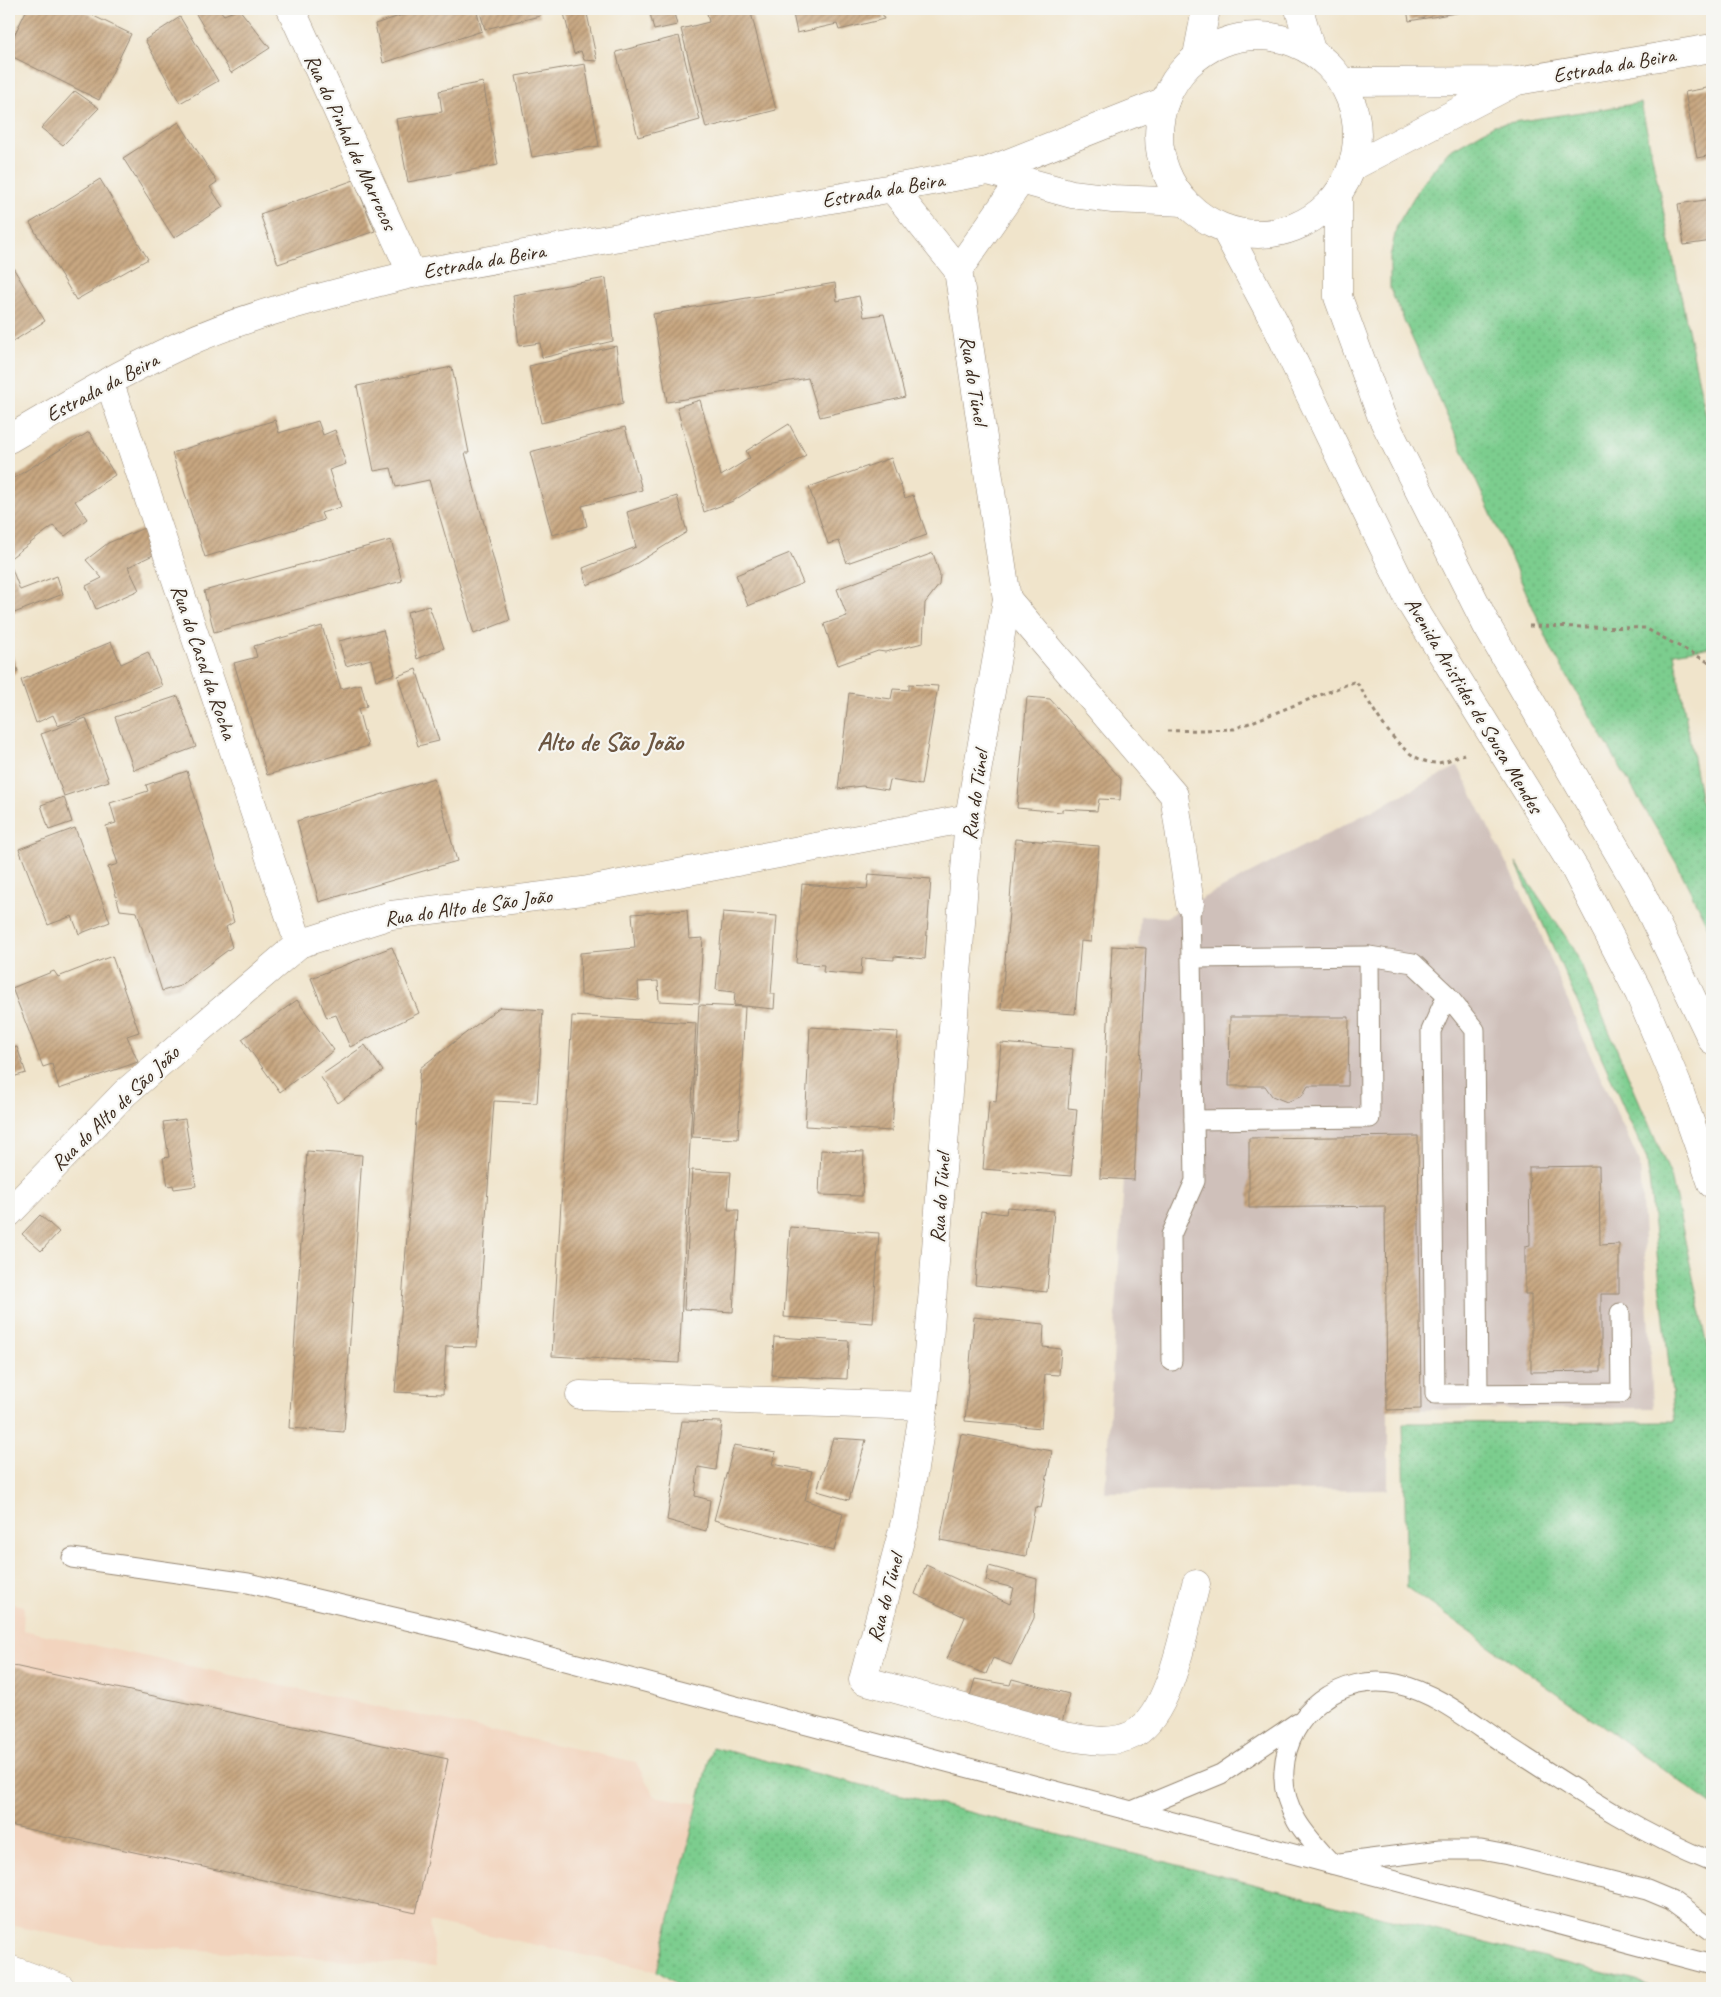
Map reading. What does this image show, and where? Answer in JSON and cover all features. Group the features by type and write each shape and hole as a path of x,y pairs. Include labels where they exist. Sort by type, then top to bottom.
{"street":[{"name":"Rua do Pinhal de Marrocos","path":"291,9 412,274"},
{"path":"1197,56 1206,9"},
{"path":"1299,9 1311,50"},
{"path":"1253,36 1284,39 1311,50 1343,82 1354,109 1358,138 1352,168 1338,196 1315,218 1287,231 1256,235 1225,230 1203,218 1185,202 1170,180 1161,154 1159,128 1165,101 1178,76 1197,56 1224,41 1253,36"},
{"name":"Estrada da Beira","path":"1343,82 1516,82 1712,48"},
{"name":"Estrada da Beira","path":"1352,168 1516,82"},
{"path":"988,171 1165,101"},
{"name":"Estrada da Beira","path":"9,438 109,381 180,346 257,316 337,293 412,274 988,171"},
{"path":"988,171 1072,194 1113,199 1185,202"},
{"path":"892,188 958,270 1021,180"},
{"path":"1338,196 1338,298 1380,415 1487,626 1640,890 1712,1040"},
{"name":"Avenida Aristides de Sousa Mendes","path":"1225,230 1275,323 1410,602 1575,869 1639,993 1677,1084 1712,1184"},
{"name":"Rua do Túnel","path":"958,270 1007,599 969,818 924,1406 906,1518 863,1680 1065,1736 1099,1740 1117,1739 1134,1734 1148,1723 1159,1708 1174,1668 1196,1584"},
{"name":"Rua do Casal da Rocha","path":"109,381 300,944"},
{"path":"1007,599 1174,795 1190,904"},
{"name":"Rua do Alto de São João","path":"9,1213 124,1093 300,944 391,915 583,891 969,818"},
{"path":"580,1395 924,1406"},
{"path":"9,1969 61,1988"}],"lane":[{"path":"1172,1361 1171,1235 1195,1181 1190,904"},
{"path":"1192,958 1369,956 1413,963 1448,995 1474,1030 1478,1394"},
{"path":"1194,1120 1370,1118 1369,956"},
{"path":"1448,995 1431,1031 1435,1394 1621,1393 1620,1313"},
{"path":"72,1558 192,1573 305,1595 449,1630 1712,1965"},
{"path":"1332,1864 1296,1821 1286,1796 1283,1782 1284,1760 1291,1738 1318,1703 1334,1691 1350,1684 1383,1682 1414,1689 1440,1702 1628,1822 1712,1862"},
{"path":"1132,1811 1200,1785 1221,1774 1304,1719"},
{"path":"1332,1864 1440,1850 1494,1852 1647,1890 1671,1900 1712,1930"}],"path":[{"path":"1529,626 1645,628 1712,664"},
{"path":"1121,733 1234,729 1356,682 1391,736 1416,758 1438,763 1469,752"}],"shaded area":[{"path":"1458,766 1537,925 1587,1048 1640,1163 1653,1408 1388,1410 1388,1490 1105,1492 1140,916 1166,917"},
{"path":"9,1603 24,1606 23,1630 636,1762 654,1796 698,1804 657,1971 429,1922 436,1966 99,1943 9,1925"}],"green space":[{"path":"1641,103 1712,445 1712,647 1674,653 1706,829 1712,837 1712,935 1677,864 1553,652 1390,289 1390,257 1397,225 1423,182 1449,151 1494,125"},
{"path":"1516,863 1574,949 1671,1176 1712,1365 1712,1804 1407,1587 1403,1423 1675,1422 1647,1160"},
{"path":"712,1747 1663,1988 680,1988 657,1971"}],"building":[{"path":"27,9 79,9 131,34 99,100 9,55 9,46"},
{"path":"193,9 219,9 224,15 239,9 270,48 231,73"},
{"path":"421,9 476,9 482,31 383,63 375,24"},
{"path":"479,9 538,9 540,16 485,29"},
{"path":"563,9 586,9 597,61 584,60 581,51 574,54"},
{"path":"649,9 673,9 677,25 654,30"},
{"path":"706,9 750,9 776,110 706,128 681,29 709,22"},
{"path":"792,9 892,10 882,12 884,19 839,30 837,24 797,33"},
{"path":"1407,9 1473,9 1473,10 1409,21"},
{"path":"180,17 218,81 180,103 145,40"},
{"path":"679,36 700,120 638,137 616,52"},
{"path":"585,64 599,146 532,157 516,76"},
{"path":"483,82 498,165 408,182 396,119 442,112 439,91"},
{"path":"1712,87 1712,155 1697,158 1685,92"},
{"path":"75,91 99,108 63,145 41,128"},
{"path":"179,122 217,182 210,187 223,207 174,238 123,158"},
{"path":"100,179 148,259 76,300 30,223"},
{"path":"354,180 375,231 278,264 260,214"},
{"path":"1712,199 1712,241 1684,245 1678,204"},
{"path":"9,261 45,321 9,344"},
{"path":"606,278 613,341 542,358 540,343 519,346 513,295"},
{"path":"835,283 837,301 859,296 864,317 884,314 905,397 820,417 808,378 667,402 653,314"},
{"path":"616,346 623,403 541,423 529,366"},
{"path":"452,367 469,453 465,453 510,620 474,634 429,480 396,487 391,468 374,471 357,386"},
{"path":"700,400 721,476 750,458 746,451 789,424 806,455 733,501 704,512 677,407"},
{"path":"275,420 279,433 318,421 323,435 335,430 346,464 329,470 341,507 321,513 324,520 205,557 172,453"},
{"path":"625,427 642,490 582,506 587,526 552,535 530,452"},
{"path":"89,432 115,475 75,501 87,519 65,536 53,526 9,559 9,481"},
{"path":"891,458 905,498 913,495 927,535 847,563 839,541 828,544 809,487"},
{"path":"677,496 687,532 629,568 587,585 583,568 636,547 627,512"},
{"path":"144,528 153,555 128,567 139,590 96,609 86,586 102,578 86,560 108,543"},
{"path":"391,540 402,581 214,632 204,591"},
{"path":"790,553 803,583 748,606 736,575"},
{"path":"933,553 940,575 939,585 925,603 923,643 885,652 878,651 838,665 824,624 847,616 837,589"},
{"path":"9,561 20,590 57,576 63,594 9,615"},
{"path":"429,606 444,648 417,659 407,612"},
{"path":"322,626 341,689 361,684 367,706 358,709 368,746 267,775 234,663 257,657 254,646"},
{"path":"383,630 395,674 376,680 371,659 346,666 339,641"},
{"path":"111,642 121,664 148,652 162,686 58,726 53,715 36,723 21,680"},
{"path":"9,646 18,671 9,677"},
{"path":"416,669 439,741 418,746 398,676"},
{"path":"909,684 938,686 921,785 890,780 888,790 862,786 838,789 849,693 891,699 893,689 909,690"},
{"path":"178,696 196,747 134,770 115,717"},
{"path":"1027,697 1050,699 1121,779 1120,800 1099,799 1097,811 1062,809 1062,812 1017,808"},
{"path":"86,718 109,781 64,796 41,734"},
{"path":"187,771 234,922 226,927 232,947 180,986 162,991 137,912 120,910 108,867 118,864 106,826 116,823 110,803 148,791 146,785"},
{"path":"434,778 457,861 319,902 297,821"},
{"path":"64,797 72,822 49,830 41,805"},
{"path":"75,828 110,922 79,934 72,916 48,925 19,849"},
{"path":"1015,839 1099,846 1091,942 1081,941 1075,1014 1001,1009"},
{"path":"869,874 931,879 925,959 894,956 894,960 862,958 861,975 823,972 824,965 796,963 802,884 867,889"},
{"path":"687,910 689,939 703,938 699,1003 659,1001 658,981 638,982 639,1000 581,995 580,953 635,948 632,914"},
{"path":"723,912 777,916 771,994 775,994 774,1009 734,1005 735,992 716,990"},
{"path":"1112,946 1146,948 1134,1180 1100,1178"},
{"path":"392,947 419,1013 350,1047 336,1015 327,1018 311,978"},
{"path":"112,956 139,1032 127,1036 138,1062 59,1089 52,1064 43,1067 12,988 54,971 58,977"},
{"path":"297,1000 334,1050 280,1092 242,1039"},
{"path":"699,1005 745,1007 738,1139 692,1137"},
{"path":"500,1007 543,1010 537,1103 494,1101 477,1347 446,1346 443,1394 395,1392 420,1068"},
{"path":"572,1016 696,1023 679,1363 552,1356"},
{"path":"1230,1017 1349,1017 1348,1086 1308,1086 1302,1096 1287,1102 1272,1096 1265,1086 1229,1086"},
{"path":"810,1027 898,1032 892,1131 805,1126"},
{"path":"1001,1043 1073,1049 1068,1108 1077,1109 1071,1176 983,1169 989,1101 996,1102"},
{"path":"365,1045 383,1071 338,1103 320,1076"},
{"path":"17,1047 26,1073 9,1078 9,1050"},
{"path":"185,1119 196,1186 174,1189 173,1185 168,1186 163,1158 169,1157 163,1122"},
{"path":"1418,1136 1421,1409 1387,1410 1385,1206 1249,1208 1249,1138"},
{"path":"821,1150 864,1152 862,1196 819,1195"},
{"path":"307,1151 362,1155 344,1432 289,1428"},
{"path":"1599,1166 1600,1245 1619,1244 1619,1294 1601,1294 1601,1371 1531,1372 1531,1294 1525,1294 1525,1246 1530,1245 1529,1167"},
{"path":"692,1170 731,1172 728,1210 739,1210 733,1312 684,1309"},
{"path":"1007,1207 1054,1211 1047,1292 975,1285 981,1211 1006,1214"},
{"path":"40,1215 59,1232 41,1251 22,1234"},
{"path":"790,1227 879,1233 873,1323 784,1317"},
{"path":"974,1317 1044,1324 1043,1347 1061,1349 1059,1375 1045,1374 1041,1428 965,1421"},
{"path":"774,1337 849,1341 847,1379 772,1375"},
{"path":"682,1421 722,1422 716,1470 698,1467 695,1496 710,1500 706,1531 667,1520"},
{"path":"961,1434 1052,1451 1041,1508 1035,1507 1026,1556 940,1540"},
{"path":"833,1438 866,1440 849,1500 817,1491"},
{"path":"734,1445 776,1452 772,1464 812,1471 805,1500 843,1513 834,1551 714,1520"},
{"path":"926,1565 1010,1604 1014,1588 986,1581 989,1566 1037,1579 1034,1618 1011,1665 993,1658 986,1674 947,1659 965,1617 915,1594"},
{"path":"9,1665 448,1759 416,1913 9,1825"},
{"path":"975,1679 1010,1685 1012,1679 1069,1694 1062,1723 968,1703"}],"district":[{"name":"Alto de São João","path":"610,741"}]}
